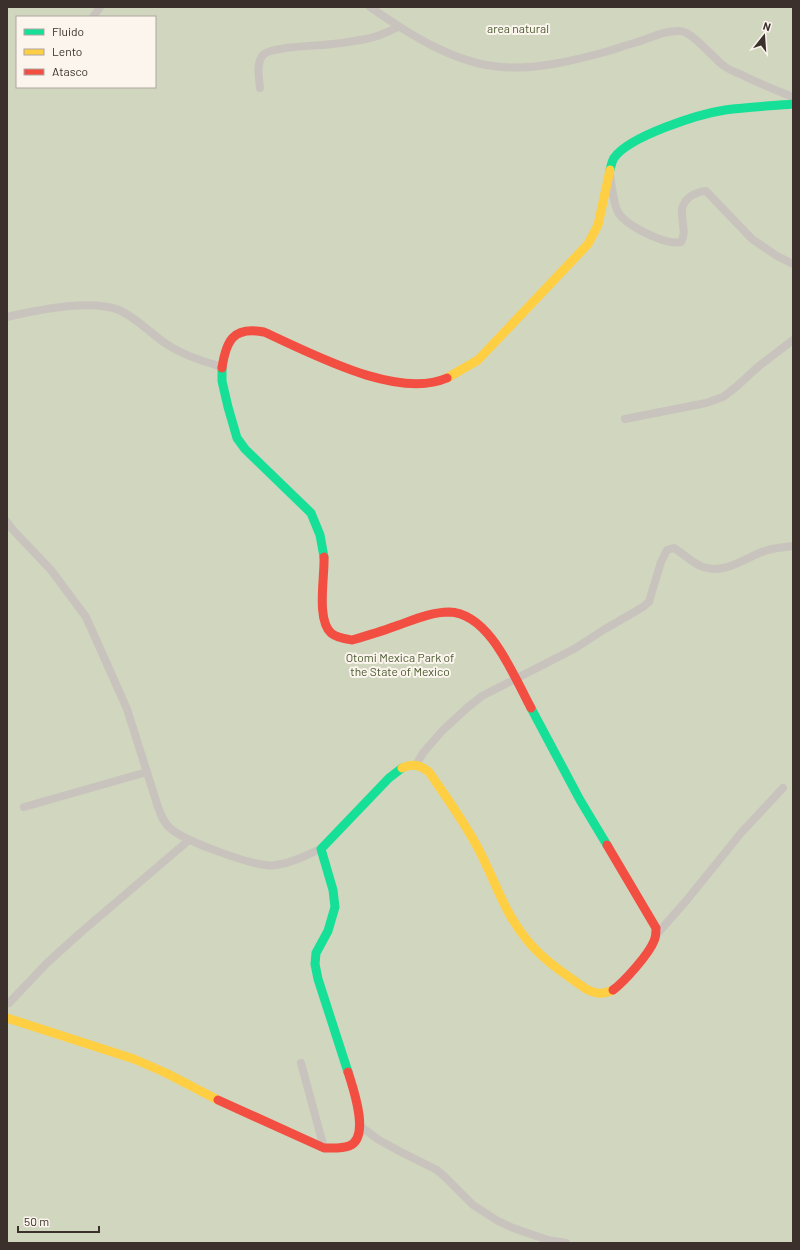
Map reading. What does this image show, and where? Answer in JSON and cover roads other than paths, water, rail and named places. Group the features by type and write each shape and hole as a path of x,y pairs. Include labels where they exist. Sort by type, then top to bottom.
{"main road":[{"path":"7,1018 134,1059 166,1073 225,1104 324,1148 342,1148 350,1146 356,1141 360,1120 352,1085 318,979 315,964 316,953 328,931 335,907 333,890 321,849 389,778 402,768 409,765 423,767 429,772 459,815 478,847 503,903 519,930 533,947 586,991 598,995 606,994 615,990 622,983 654,944 657,934 656,928 580,800 498,646 486,631 475,621 467,616 455,612 442,612 425,616 352,640 341,638 328,631 323,610 324,558 318,525 311,513 245,449 237,438 224,394 222,367 228,342 236,334 254,330 264,332 325,359 379,379 417,384 440,381 458,374 478,360 588,244 598,225 609,171 614,158 628,145 638,139 688,119 725,110 793,104"}],"street":[{"path":"94,16 100,7"},
{"path":"370,7 398,27 433,46 475,62 500,67 553,64 589,56 672,31 684,32 690,34 711,55 726,67 793,97"},
{"path":"260,88 259,65 261,58 266,53 278,49 335,44 367,39 381,35 398,27"},
{"path":"609,171 616,207 619,213 625,219 650,236 674,243 681,242 683,237 683,204 686,199 693,194 700,191 706,191 752,239 777,256 793,264"},
{"path":"7,317 26,312 70,306 113,308 125,313 169,346 188,356 222,367"},
{"path":"625,419 706,403 723,397 759,366 793,340"},
{"path":"7,522 51,570 86,617 127,709 162,819 169,828 189,840 247,861 267,865 282,864 321,849"},
{"path":"416,765 431,742 454,718 482,696 574,649 643,607 652,595 660,562 667,550 674,548 697,564 704,567 719,569 739,563 767,550 793,546"},
{"path":"24,807 148,772"},
{"path":"657,934 741,833 783,788"},
{"path":"8,1004 47,963 79,934 189,840"},
{"path":"301,1063 324,1148"},
{"path":"360,1126 399,1152 437,1170 473,1205 498,1221 513,1228 548,1240 566,1243"}],"park label":[{"name":"area natural","path":"518,29"},
{"name":"Otomi Mexica Park of the State of Mexico","path":"400,665"}]}
